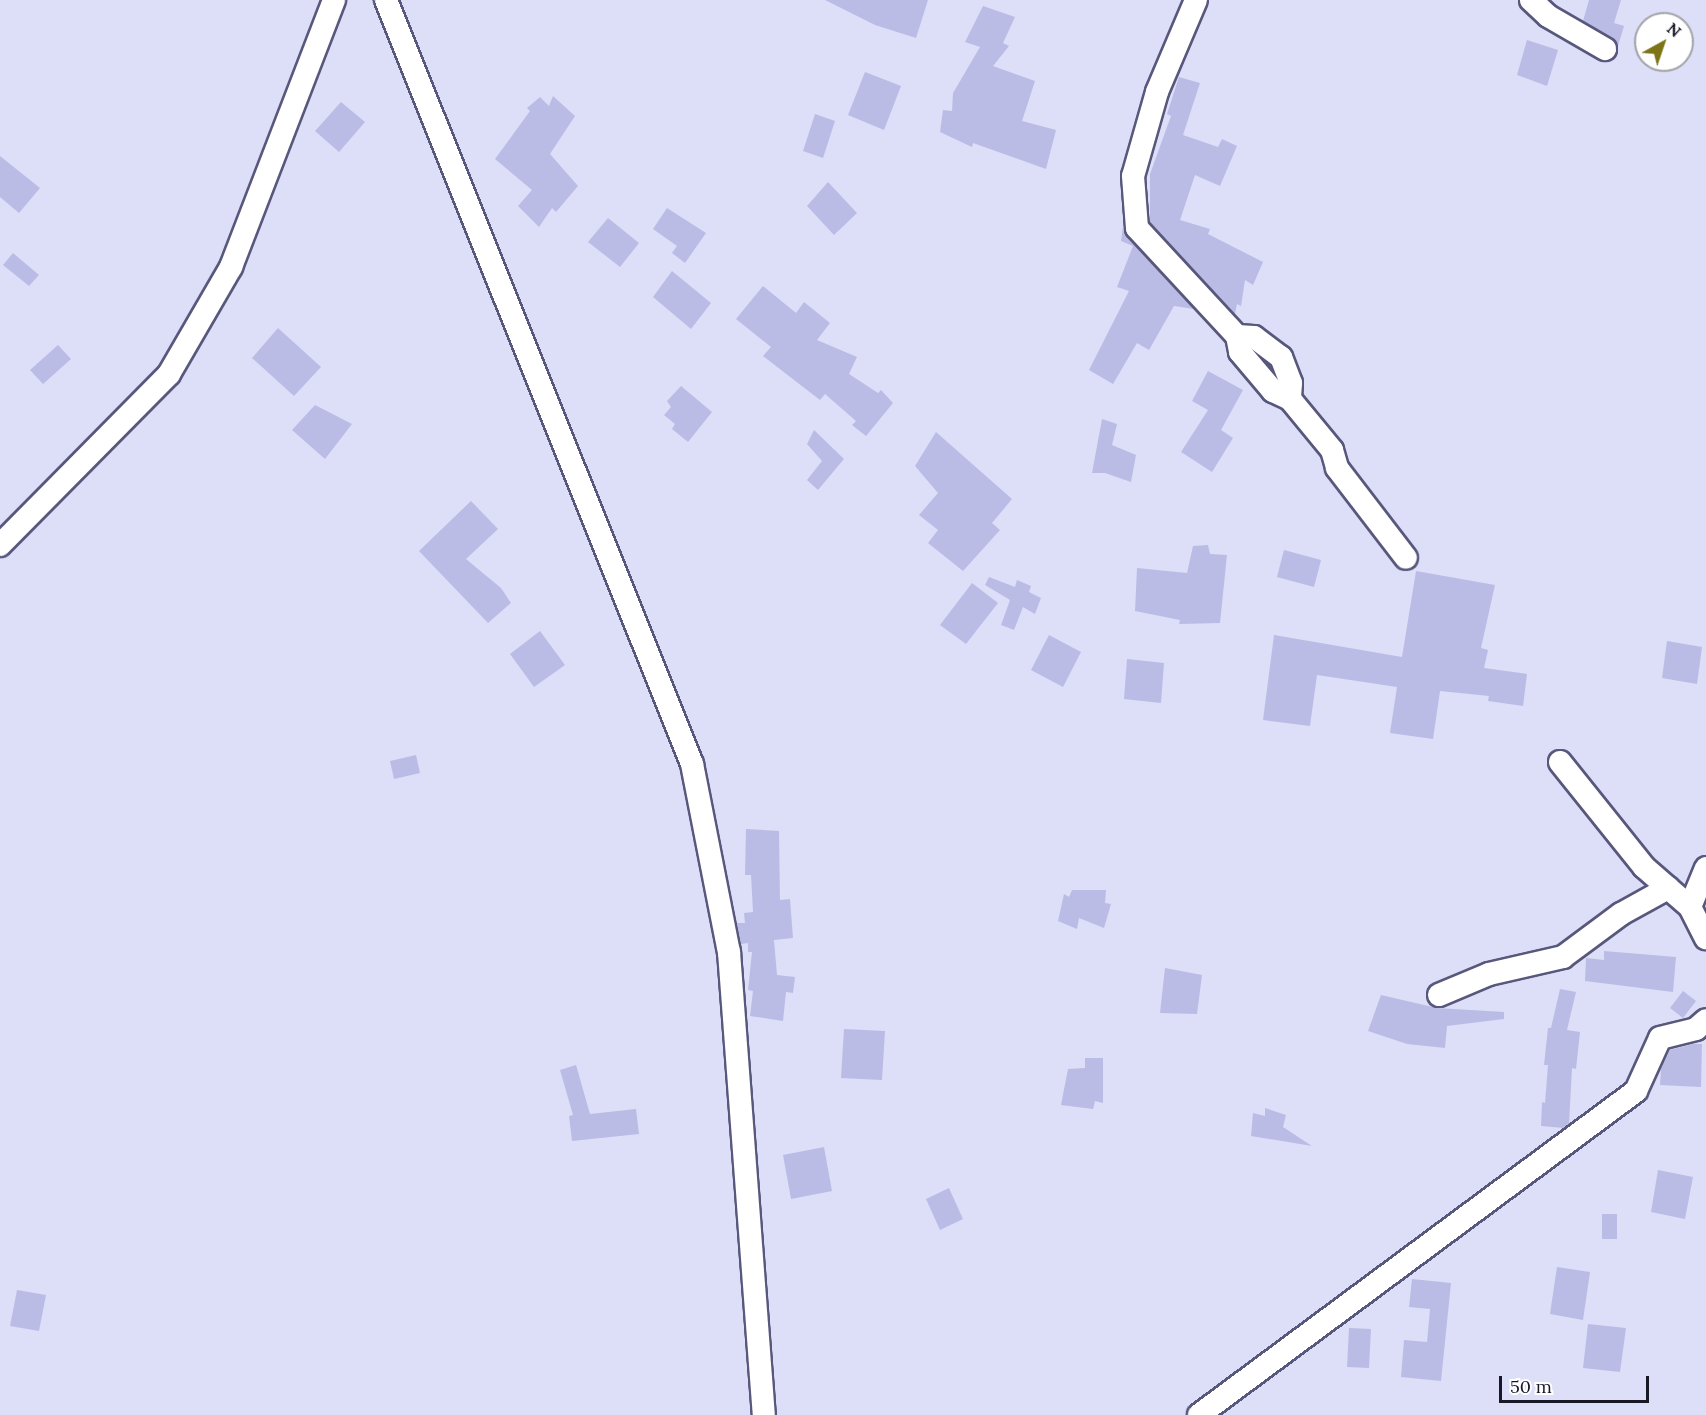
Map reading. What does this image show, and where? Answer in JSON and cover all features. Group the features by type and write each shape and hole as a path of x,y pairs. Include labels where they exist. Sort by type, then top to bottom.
{"street":[{"path":"0,545 169,374 231,267 334,0"},
{"path":"386,0 692,764 729,952 764,1415"},
{"path":"1196,0 1157,92 1133,176 1137,228 1237,336 1240,352 1273,391 1290,399 1332,450 1337,468 1406,558"},
{"path":"1531,0 1548,16 1605,49"},
{"path":"1560,762 1644,867 1690,908 1706,938"},
{"path":"1690,908 1706,868"},
{"path":"1439,994 1489,974 1563,957 1620,914 1668,888"},
{"path":"1200,1415 1636,1091 1660,1038 1696,1029 1706,1020"}],"building":[{"path":"825,0 928,0 916,38 875,25"},
{"path":"1589,0 1621,0 1614,23 1624,26 1618,46 1612,37 1583,21"},
{"path":"983,6 1015,17 1003,43 1009,46 993,66 1035,81 1022,121 1056,130 1046,169 973,143 972,147 940,132 943,110 952,111 953,93 980,47 965,42"},
{"path":"1527,40 1558,50 1547,86 1517,75"},
{"path":"865,72 901,86 884,130 848,115"},
{"path":"1179,77 1200,83 1183,135 1218,147 1222,139 1237,146 1220,186 1195,175 1180,220 1210,229 1208,234 1263,262 1253,285 1245,280 1241,306 1237,304 1235,314 1150,222 1150,174 1171,116 1167,114"},
{"path":"553,96 575,116 550,154 578,186 556,212 552,208 539,227 518,206 532,190 495,159 530,111 527,108 540,97 549,106"},
{"path":"341,102 365,122 339,152 315,131"},
{"path":"815,114 835,121 823,158 803,151"},
{"path":"0,156 40,188 19,213 0,197"},
{"path":"828,182 857,213 834,235 807,206"},
{"path":"667,208 706,233 685,263 672,253 677,246 653,229"},
{"path":"608,218 639,243 620,267 588,242"},
{"path":"1123,226 1127,237 1194,309 1174,306 1149,350 1137,343 1113,384 1089,370 1129,291 1117,287 1133,246 1121,241"},
{"path":"13,253 39,275 29,286 3,265"},
{"path":"672,271 711,303 691,329 653,297"},
{"path":"763,286 796,313 804,302 830,323 817,340 857,357 849,374 878,393 881,390 893,403 866,436 852,425 856,421 825,394 820,400 763,356 771,347 736,319"},
{"path":"278,328 321,367 294,396 252,358"},
{"path":"58,345 71,359 43,384 30,370"},
{"path":"1208,371 1243,390 1221,430 1233,438 1212,472 1181,452 1208,410 1192,401"},
{"path":"681,386 712,412 688,442 672,429 675,424 664,415 671,407 667,401"},
{"path":"315,405 352,424 325,459 292,430"},
{"path":"1102,419 1117,424 1112,445 1136,455 1131,482 1105,473 1092,473"},
{"path":"814,430 844,459 818,490 807,480 822,461 807,444"},
{"path":"936,432 1012,499 992,523 1000,530 963,571 928,543 938,530 919,515 938,493 915,466"},
{"path":"471,501 498,529 466,559 501,588 511,603 488,623 419,551"},
{"path":"1208,545 1210,554 1227,555 1220,623 1179,624 1180,620 1135,611 1137,568 1187,573 1193,546"},
{"path":"1284,550 1321,560 1314,587 1277,577"},
{"path":"1416,571 1495,585 1481,648 1488,650 1484,668 1527,674 1523,706 1488,701 1489,696 1440,691 1433,739 1390,733 1397,687 1317,675 1310,726 1263,720 1274,635 1402,657"},
{"path":"989,577 1015,587 1017,580 1031,586 1029,592 1041,598 1035,614 1023,607 1014,630 1001,625 1010,600 985,585"},
{"path":"972,583 998,603 966,644 940,625"},
{"path":"540,631 565,665 534,687 510,654"},
{"path":"1049,635 1081,652 1063,687 1031,670"},
{"path":"1667,641 1702,647 1697,684 1662,678"},
{"path":"1127,659 1164,663 1161,703 1124,699"},
{"path":"416,755 420,773 394,779 390,761"},
{"path":"746,829 779,831 780,900 790,899 793,938 774,940 777,975 795,977 793,993 786,992 783,1021 750,1016 753,991 748,990 752,952 748,952 748,943 741,944 737,923 745,923 744,913 753,912 751,875 745,875"},
{"path":"1072,890 1106,890 1105,903 1111,904 1104,928 1079,918 1077,929 1058,921 1064,894 1069,897"},
{"path":"1604,951 1676,957 1673,992 1585,981 1586,958 1604,960"},
{"path":"1165,968 1202,975 1197,1014 1160,1013"},
{"path":"1560,989 1576,992 1567,1030 1580,1032 1576,1069 1572,1068 1569,1124 1564,1128 1541,1126 1548,1065 1544,1065 1548,1028 1551,1028"},
{"path":"1683,991 1696,1001 1683,1018 1670,1008"},
{"path":"1381,995 1437,1008 1504,1012 1504,1019 1447,1026 1445,1048 1407,1044 1368,1031"},
{"path":"844,1029 885,1031 882,1080 841,1078"},
{"path":"1702,1044 1701,1087 1660,1085 1661,1069 1670,1050"},
{"path":"1085,1058 1103,1058 1103,1103 1095,1101 1093,1109 1061,1105 1068,1069 1085,1068"},
{"path":"576,1065 590,1114 636,1109 639,1134 572,1141 569,1116 573,1115 560,1070"},
{"path":"1265,1108 1286,1115 1283,1127 1312,1146 1251,1136 1253,1113 1265,1116"},
{"path":"824,1147 832,1191 791,1199 783,1155"},
{"path":"1658,1170 1693,1177 1685,1219 1651,1212"},
{"path":"949,1188 963,1219 940,1230 926,1199"},
{"path":"1602,1214 1617,1214 1617,1239 1602,1239"},
{"path":"1557,1267 1590,1272 1583,1320 1550,1314"},
{"path":"1412,1279 1451,1283 1441,1381 1401,1377 1404,1340 1427,1342 1430,1309 1409,1307"},
{"path":"17,1290 46,1295 39,1331 10,1326"},
{"path":"1588,1324 1626,1328 1620,1372 1583,1368"},
{"path":"1349,1328 1371,1329 1369,1368 1347,1367"}]}
